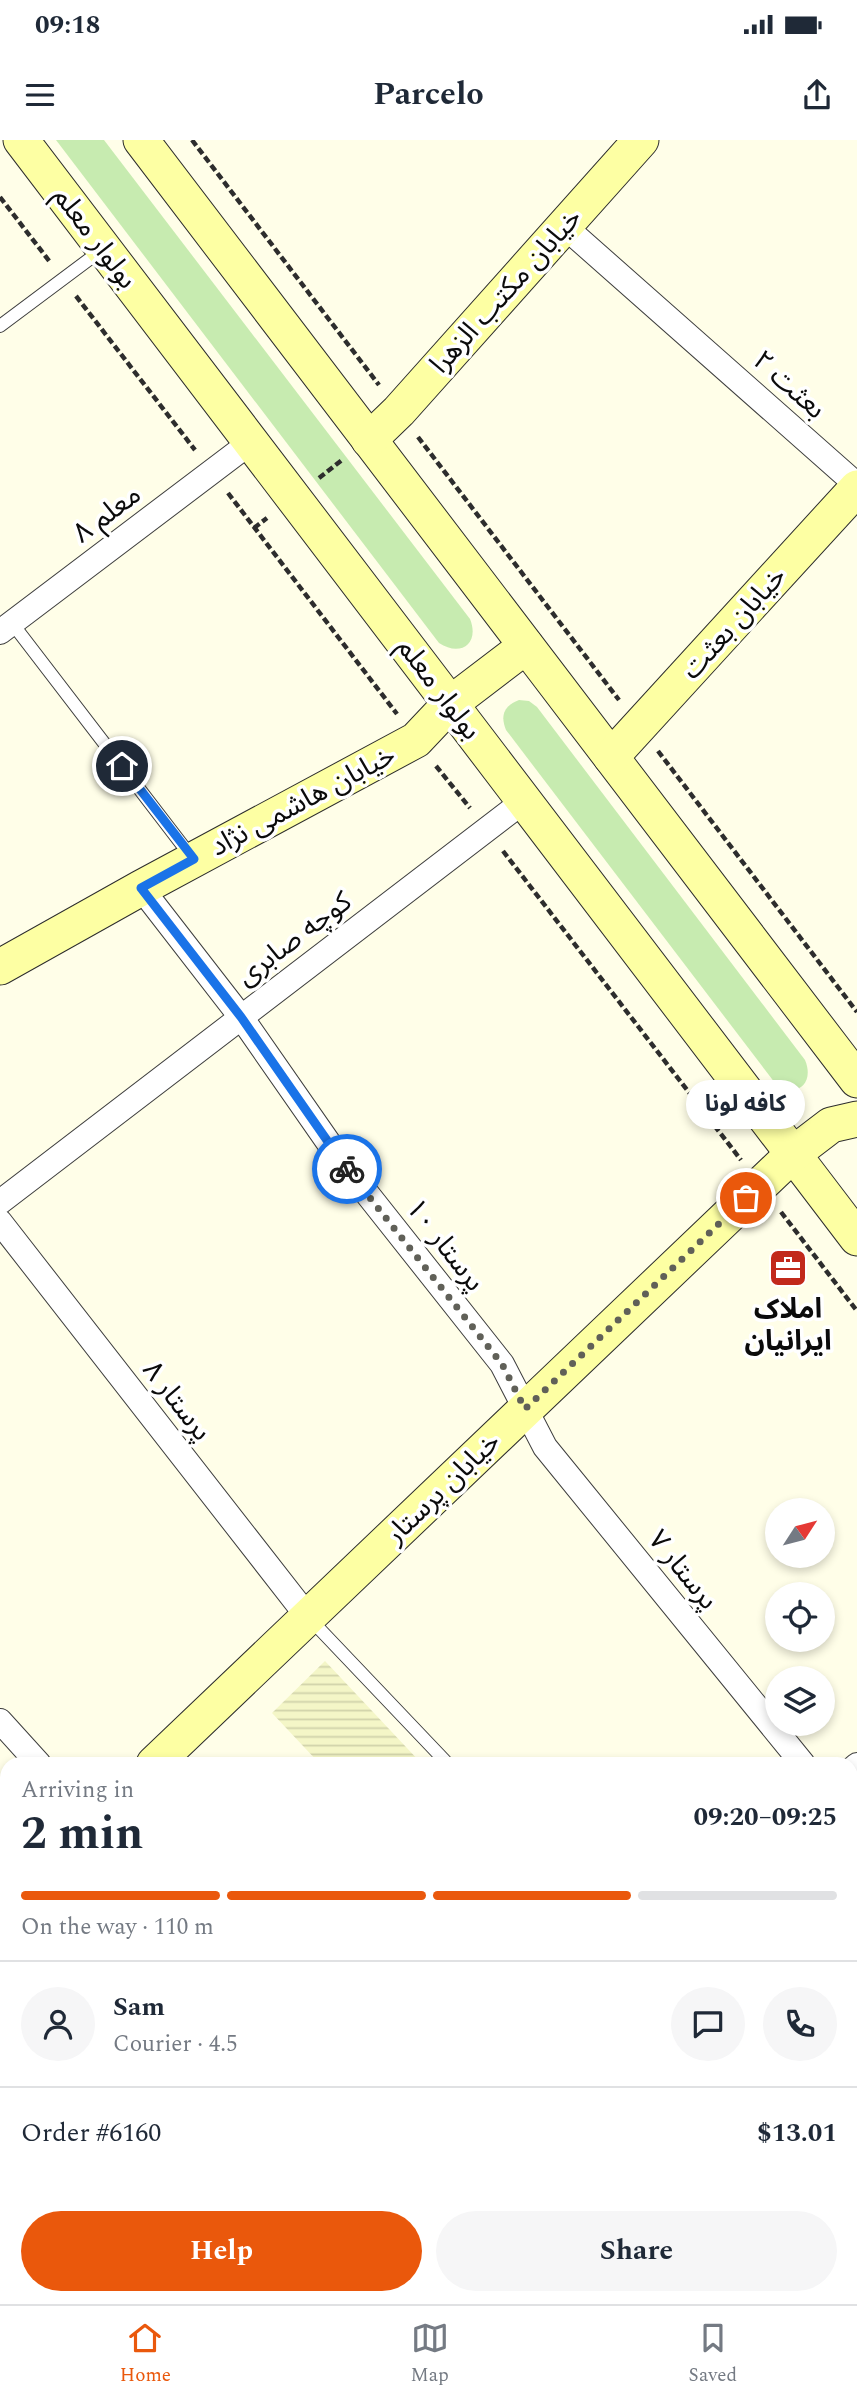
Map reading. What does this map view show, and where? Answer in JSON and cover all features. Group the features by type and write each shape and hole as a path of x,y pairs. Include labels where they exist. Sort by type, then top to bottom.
{"main road":[{"name":"بولوار معلم","path":"21,140 857,1238"},
{"path":"141,140 857,1080"},
{"name":"خیابان مکتب الزهرا","path":"369,440 399,411 640,140"},
{"name":"خیابان بعثت","path":"611,757 857,486"},
{"name":"خیابان هاشمی نژاد","path":"0,967 416,740 450,704 526,646"},
{"name":"خیابان پرستار","path":"161,1757 793,1154 831,1125 857,1119"}],"street":[{"name":"بعثت ۲","path":"564,226 857,486"},
{"name":"معلم ۸","path":"6,628 251,442"},
{"name":"کوچه صابری","path":"0,1202 524,801"},
{"name":"پرستار ۱۰","path":"141,888 241,1017 342,1162 502,1364 525,1409"},
{"name":"پرستار ۸","path":"0,1222 308,1617"},
{"name":"پرستار ۷","path":"525,1409 545,1447 797,1757"},
{"path":"0,1721 33,1757"}],"lane":[{"path":"0,326 103,248"},
{"path":"6,628 194,859"},
{"path":"308,1617 441,1757"}],"path":[{"path":"192,140 857,1012"},
{"path":"416,740 857,1311"}],"green space":[{"path":"56,140 104,140 470,619 472,635 466,646 454,649 439,643"},
{"path":"519,700 529,701 537,707 805,1060 807,1076 802,1086 790,1090 775,1083 506,730 503,720 505,712"},
{"path":"325,1661 415,1757 313,1757 272,1713"}],"way so far":[{"path":"347,1169 502,1364 525,1409 746,1198"}],"place":[{"name":"کافه لونا","path":"746,1198"},
{"name":"املاک ایرانیان","path":"788,1268"}],"route":[{"path":"122,766 194,859 141,888 241,1017 347,1169"}]}
